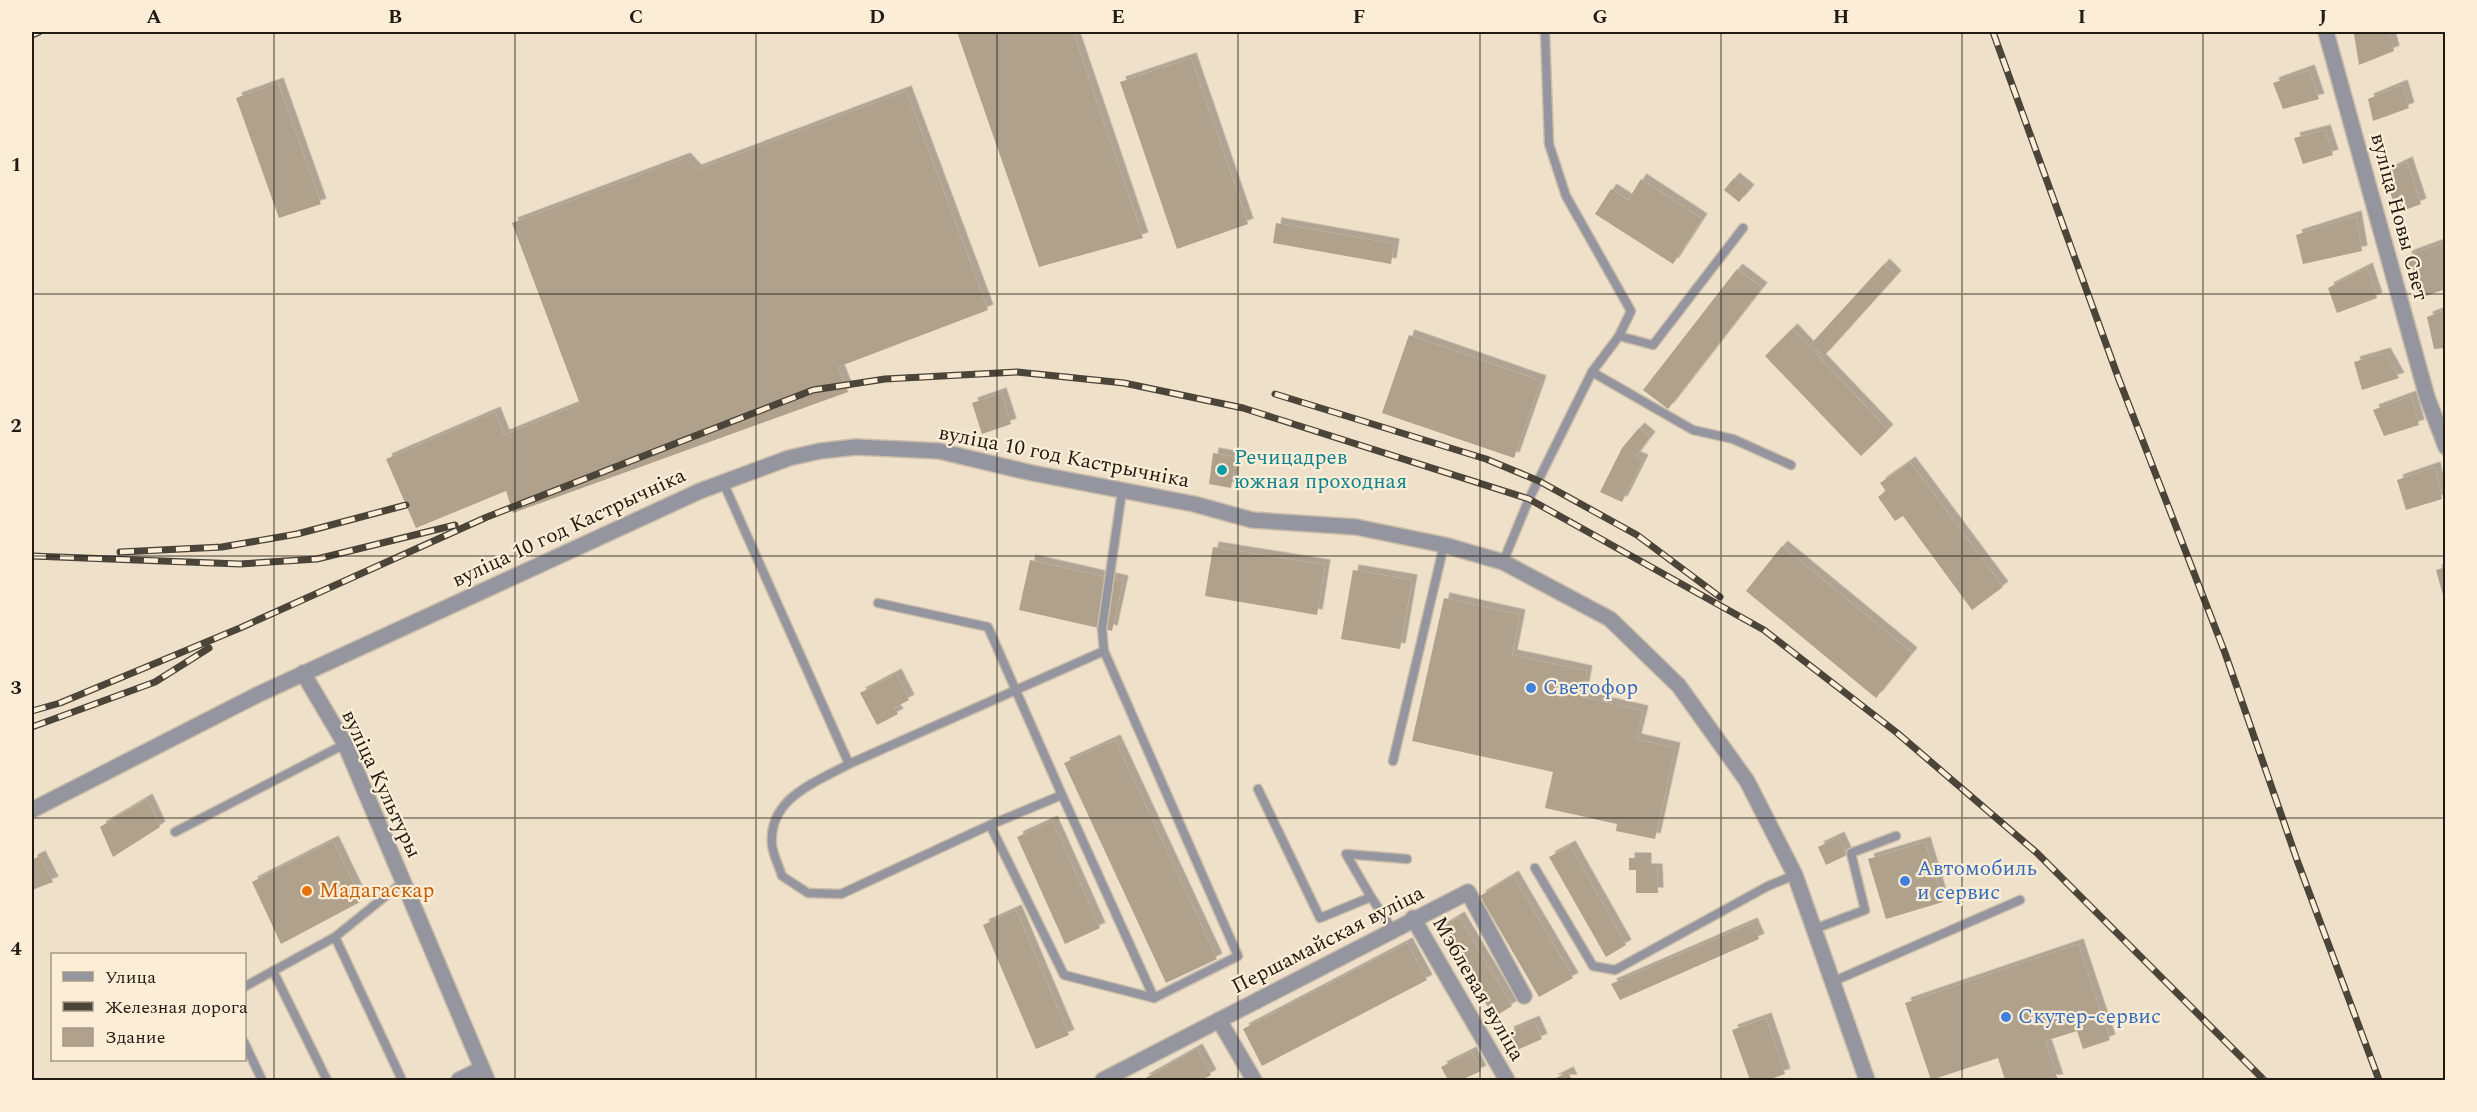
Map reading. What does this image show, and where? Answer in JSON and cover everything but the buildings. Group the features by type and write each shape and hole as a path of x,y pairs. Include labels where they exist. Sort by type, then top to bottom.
{"street":[{"name":"вуліца Новы Свет","path":"2326,32 2427,397 2445,447"},
{"name":"вуліца 10 год Кастрычніка","path":"32,810 303,674 723,482 789,458 856,447 939,451 1122,491 1194,504 1252,520 1356,527 1444,545 1503,562 1610,619 1678,686 1747,781 1795,875 1867,1080"},
{"name":"вуліца Культуры","path":"303,674 345,744 484,1075"},
{"name":"Першамайская вуліца","path":"1103,1080 1413,918 1468,892 1524,996"},
{"name":"Мэблевая вуліца","path":"1413,918 1507,1080"},
{"path":"1219,1020 1254,1080"},
{"path":"459,1080 484,1075"}],"lane":[{"path":"1503,562 1529,499 1592,372 1619,336 1631,311 1566,196 1549,144 1545,32"},
{"path":"1619,336 1653,345 1743,228"},
{"path":"1592,372 1693,430 1733,439 1791,465"},
{"path":"723,482 849,764"},
{"path":"990,825 1064,975 1154,998 1238,956 1104,651 1102,629 1122,491"},
{"path":"1393,761 1444,545"},
{"path":"878,603 988,627 1014,690 1154,998"},
{"path":"1062,795 990,825 841,894 808,892 782,876 772,846 775,818 792,795 849,764 1104,651"},
{"path":"175,832 345,744"},
{"path":"1258,789 1320,918 1371,897"},
{"path":"1814,928 1865,910 1851,853 1896,836"},
{"path":"1392,929 1346,854 1407,860"},
{"path":"1535,868 1593,966 1615,970 1768,886 1795,875"},
{"path":"246,986 335,937 403,882"},
{"path":"1832,982 2020,900"},
{"path":"335,937 402,1080"},
{"path":"273,971 327,1080"},
{"path":"246,1046 262,1080"}],"railway":[{"path":"32,35 39,32"},
{"path":"1993,32 2118,377 2225,653 2297,860 2379,1080"},
{"path":"32,711 60,703 240,628 487,517 813,390 885,379 1017,372 1124,383 1243,408 1529,499 1764,630 1896,732 2037,853 2264,1080"},
{"path":"1275,394 1486,459 1539,481 1637,535 1720,597"},
{"path":"120,552 222,547 297,534 406,505"},
{"path":"32,556 240,564 317,559 455,525"},
{"path":"32,727 155,682 209,648"}],"place":[{"name":"Речицадрев южная проходная","path":"1222,470"},
{"name":"Светофор","path":"1531,688"},
{"name":"Автомобиль и сервис","path":"1905,881"},
{"name":"Мадагаскар","path":"307,891"},
{"name":"Скутер-сервис","path":"2006,1017"}]}
